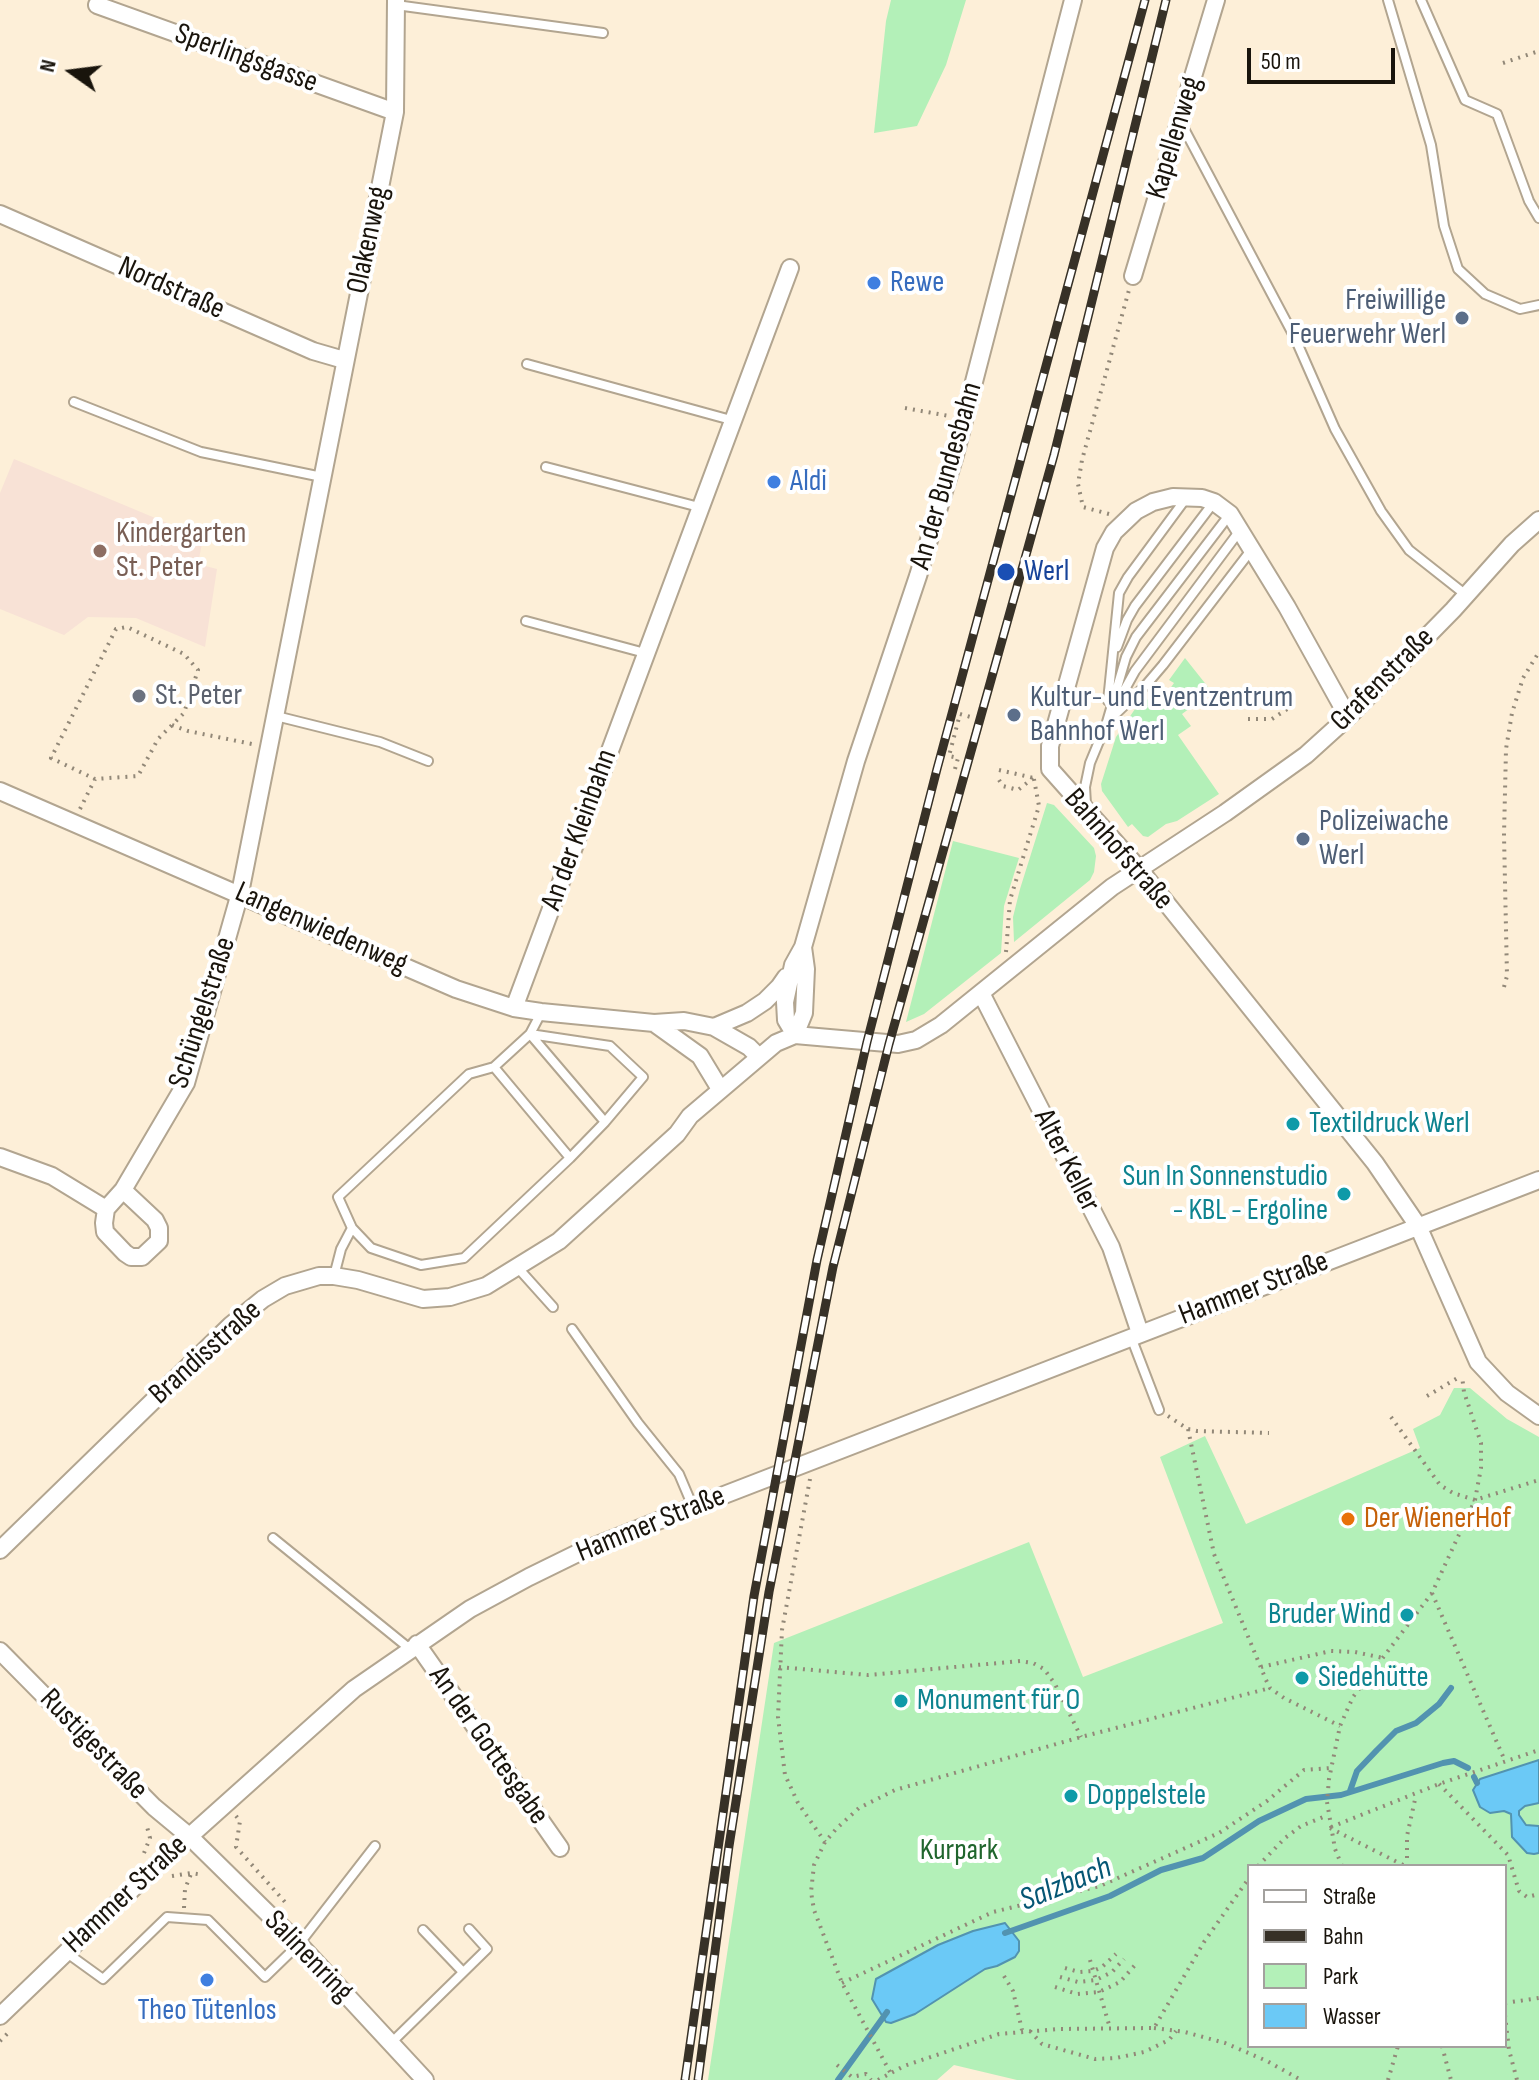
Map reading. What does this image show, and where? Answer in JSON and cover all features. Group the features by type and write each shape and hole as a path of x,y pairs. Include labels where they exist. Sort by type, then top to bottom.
{"street":[{"name":"An der Bundesbahn","path":"795,1035 786,1020 785,1002 793,965 803,947 856,761 918,576 964,419 1073,0"},
{"name":"Kapellenweg","path":"1133,276 1216,0"},
{"name":"Olakenweg","path":"240,893 395,112 396,2"},
{"name":"Sperlingsgasse","path":"97,5 395,112"},
{"name":"Nordstraße","path":"0,214 313,351 344,360"},
{"name":"An der Kleinbahn","path":"514,1008 790,268"},
{"name":"Bahnhofstraße","path":"1348,717 1230,514 1214,502 1173,497 1153,502 1136,511 1114,532 1105,548 1049,757 1050,769 1139,869 1375,1163 1418,1226 1478,1362 1507,1393 1539,1416"},
{"name":"Grafenstraße","path":"981,993 1139,869 1306,755 1348,717 1512,544 1539,520"},
{"name":"Langenwiedenweg","path":"0,791 456,989 514,1008 541,1012 654,1023 684,1021 714,1027 749,1047 758,1056"},
{"name":"Schüngelstraße","path":"106,1209 123,1190 186,1083 240,893"},
{"name":"An der Bundesbahn","path":"795,1035 804,1013 806,969 803,947"},
{"path":"714,1027 747,1013 765,1001 779,987 793,965"},
{"path":"758,1056 776,1043 795,1035 907,1043 941,1025 981,993"},
{"name":"Alter Keller","path":"981,993 1111,1247 1136,1335"},
{"path":"654,1023 700,1056 720,1089"},
{"name":"Brandisstraße","path":"0,1550 231,1325 263,1299 285,1286 319,1276 358,1280 423,1299 450,1297 486,1286 559,1241 758,1056"},
{"path":"0,1157 52,1176 106,1209 105,1232 131,1257 142,1257 159,1241 159,1228 155,1220 123,1190"},
{"name":"Hammer Straße","path":"0,2016 189,1836 354,1689 470,1609 582,1551 1539,1180"},
{"name":"An der Gottesgabe","path":"414,1647 560,1848"},
{"name":"Rustigestraße","path":"0,1651 154,1807 189,1836"},
{"name":"Salinenring","path":"189,1836 299,1944 425,2080"}],"lane":[{"path":"1388,0 1431,145 1444,226 1458,269 1485,294 1520,309 1539,305"},
{"path":"1421,0 1465,100 1497,114 1529,201 1539,218"},
{"path":"396,2 603,33"},
{"path":"1180,120 1295,338 1335,429 1381,511 1409,550 1466,595"},
{"path":"527,364 731,420"},
{"path":"74,402 201,452 322,477"},
{"path":"546,467 699,507"},
{"path":"1107,722 1117,603 1122,586 1188,497"},
{"path":"1111,663 1135,606 1214,502"},
{"path":"1086,809 1085,787 1090,763 1107,722 1126,657 1136,637 1230,514"},
{"path":"1107,722 1135,671 1241,529"},
{"path":"1107,722 1163,665 1252,548"},
{"path":"526,621 645,653"},
{"path":"276,716 380,742 428,761"},
{"path":"530,1034 610,1046 643,1077 570,1158 464,1258 421,1265 371,1248 352,1228 338,1197 469,1074 494,1067 530,1034 541,1012"},
{"path":"530,1034 605,1122"},
{"path":"494,1067 570,1158"},
{"path":"334,1276 341,1249 352,1228"},
{"path":"518,1268 553,1307"},
{"path":"572,1329 638,1423 679,1474 693,1507"},
{"path":"1136,1335 1159,1410"},
{"path":"273,1538 414,1647"},
{"path":"65,1951 103,1979 167,1917 208,1920 265,1977 299,1944 375,1846"},
{"path":"390,2044 487,1949 469,1929"},
{"path":"423,1930 463,1972"}],"path":[{"path":"1503,63 1539,51"},
{"path":"1112,516 1083,507 1078,484 1133,276"},
{"path":"905,408 964,419"},
{"path":"127,627 184,654 198,670 184,713 158,739 138,776 95,779 51,758 116,629 127,627"},
{"path":"1504,987 1507,976 1506,749 1512,713 1523,678 1539,652"},
{"path":"1248,719 1272,719 1292,706"},
{"path":"955,769 958,758 949,756 959,714 974,718"},
{"path":"172,725 270,747"},
{"path":"1017,964 1005,950 1010,900 1039,806 1033,766"},
{"path":"999,770 1022,776"},
{"path":"999,780 1003,786 1018,790 1033,778"},
{"path":"73,822 95,779"},
{"path":"1341,1864 1330,1828 1327,1802 1340,1726 1353,1697 1432,1593 1475,1500 1481,1468 1481,1443 1464,1392 1462,1376 1427,1396"},
{"path":"1159,1410 1188,1429 1269,1433"},
{"path":"1391,1417 1440,1485 1453,1493 1475,1500 1539,1480"},
{"path":"1188,1429 1214,1554 1270,1688 1316,1716 1340,1726"},
{"path":"809,1487 784,1617 778,1717 785,1775 798,1803 825,1842"},
{"path":"1432,1593 1505,1761"},
{"path":"1261,1667 1331,1651 1383,1658"},
{"path":"779,1667 868,1675 1020,1661 1033,1663 1044,1669 1055,1684 1081,1737"},
{"path":"890,2072 842,1983 819,1928 811,1892 814,1865 825,1842 848,1816 880,1796 1081,1737 1270,1688"},
{"path":"1330,1828 1439,1784 1538,1752"},
{"path":"842,1983 993,1912 1100,1886 1219,1833 1267,1801 1304,1770 1331,1768"},
{"path":"1439,1784 1508,1855 1519,1891 1527,1897 1539,1894"},
{"path":"1406,1864 1407,1836 1416,1795"},
{"path":"1260,1864 1301,1826 1328,1815"},
{"path":"1330,1828 1400,1864"},
{"path":"1388,1864 1393,1862"},
{"path":"184,1918 185,1889 191,1873"},
{"path":"1154,2028 1204,1942 1247,1881"},
{"path":"1065,1968 1079,1972 1093,1971 1116,1954"},
{"path":"1060,1977 1078,1982 1096,1980 1112,1972 1124,1959"},
{"path":"1090,1960 1110,2028"},
{"path":"1055,1987 1077,1994 1099,1992 1120,1982 1135,1965"},
{"path":"1004,1976 1013,1991 1022,2030"},
{"path":"1507,2003 1539,1998"},
{"path":"1507,2026 1517,2080"},
{"path":"878,2080 890,2072 999,2034 1022,2030 1154,2028 1176,2031 1242,2050 1301,2080"},
{"path":"1029,2030 1042,2044 1095,2059 1144,2052 1169,2040 1176,2031"},
{"path":"1388,2080 1397,2048"},
{"path":"1443,2048 1451,2080"},
{"path":"837,2065 852,2077 866,2074 871,2080"}],"shaded area":[{"name":"Kindergarten St. Peter","path":"14,459 203,538 198,564 217,569 205,647 136,618 88,617 64,635 0,609 0,493"}],"green space":[{"path":"891,0 966,0 946,65 917,126 874,133 886,21"},
{"path":"1185,658 1212,692 1182,714 1191,726 1178,735 1219,794 1177,821 1166,824 1148,837 1143,836 1132,824 1128,827 1102,791 1101,784 1116,737 1135,709 1161,689 1167,693 1174,683 1169,680"},
{"path":"1047,803 1054,805 1094,848 1094,872 1090,880 1014,942 1013,917"},
{"path":"953,841 1019,858 1004,906 1001,953 924,1014 906,1022"},
{"name":"Kurpark","path":"1454,1388 1470,1388 1507,1419 1539,1437 1539,2080 1017,2080 954,2065 937,2080 708,2080 774,1643 1029,1542 1083,1677 1223,1623 1160,1457 1205,1436 1246,1524 1420,1448 1413,1429 1440,1415"}],"water":[{"path":"1539,1760 1539,1803 1525,1806 1519,1811 1526,1825 1539,1826 1539,1853 1534,1854 1527,1853 1512,1837 1511,1814 1504,1811 1490,1813 1480,1807 1473,1790 1480,1779"},
{"path":"1005,1923 1019,1941 1019,1951 1015,1957 985,1969 915,2014 886,2022 872,1999 876,1979 938,1945"}],"waterway":[{"name":"Salzbach","path":"1350,1791 1357,1771 1377,1750 1396,1731 1416,1723 1439,1704 1451,1688"},
{"name":"Salzbach","path":"1005,1933 1110,1896 1161,1870 1203,1858 1259,1821 1306,1799 1341,1795 1443,1763 1454,1761 1468,1768"},
{"name":"Salzbach","path":"1474,1777 1477,1783"},
{"name":"Salzbach","path":"838,2080 887,2012"}],"railway":[{"path":"685,2080 754,1596 817,1260 867,1042 937,769 1145,0"},
{"path":"698,2080 729,1846 769,1592 833,1267 889,1044 1054,455 1166,0"}],"place":[{"name":"Rewe","path":"874,283"},
{"name":"Freiwillige Feuerwehr Werl","path":"1462,318"},
{"name":"Aldi","path":"774,482"},
{"name":"Kindergarten St. Peter","path":"100,551"},
{"name":"Werl","path":"1006,572"},
{"name":"St. Peter","path":"139,696"},
{"name":"Kultur- und Eventzentrum Bahnhof Werl","path":"1014,715"},
{"name":"Polizeiwache Werl","path":"1303,839"},
{"name":"Textildruck Werl","path":"1293,1124"},
{"name":"Sun In Sonnenstudio - KBL - Ergoline","path":"1344,1194"},
{"name":"Der WienerHof","path":"1348,1519"},
{"name":"Bruder Wind","path":"1407,1615"},
{"name":"Siedehütte","path":"1302,1678"},
{"name":"Monument für O","path":"901,1701"},
{"name":"Doppelstele","path":"1071,1796"},
{"name":"Theo Tütenlos","path":"207,1980"}]}
